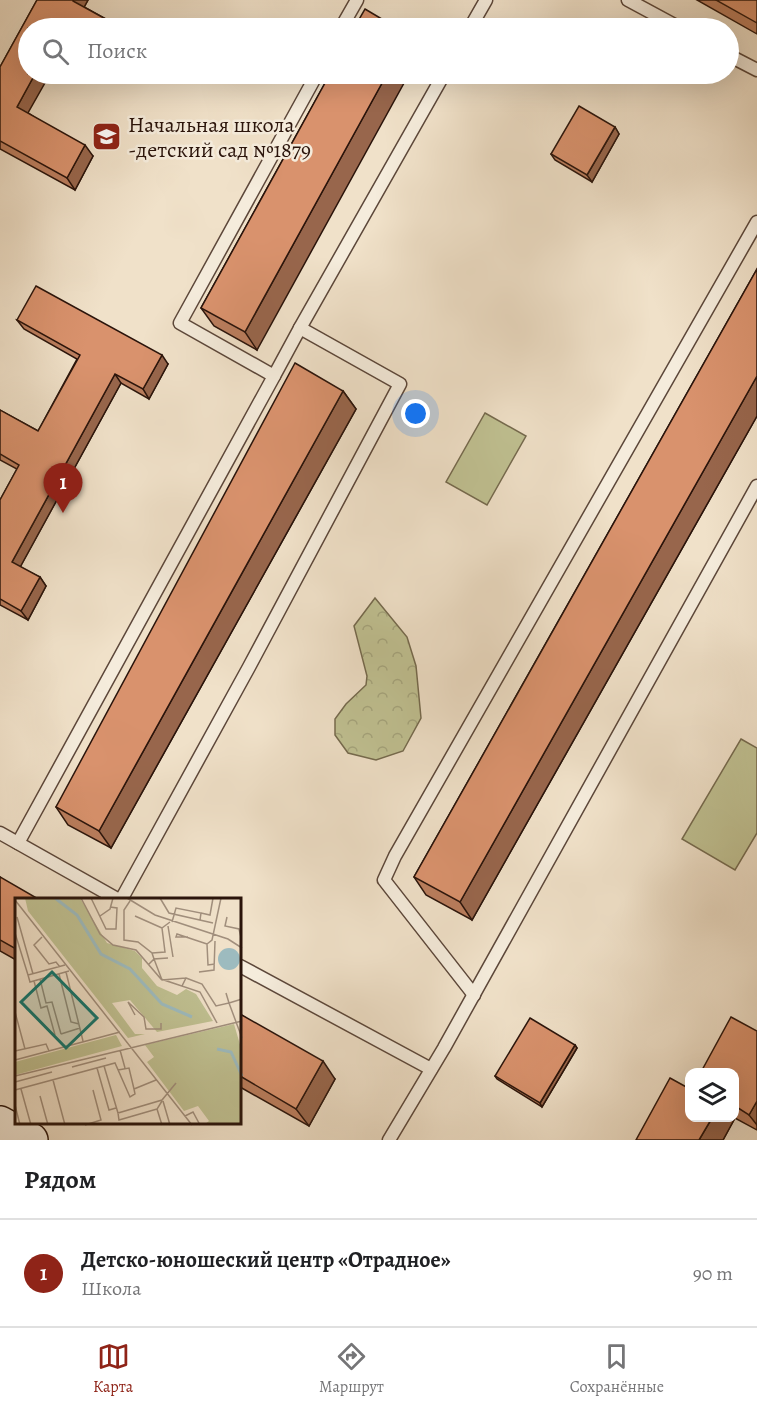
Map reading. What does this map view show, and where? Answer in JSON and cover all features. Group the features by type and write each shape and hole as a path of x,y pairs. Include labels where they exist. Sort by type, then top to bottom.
{"main road":[{"path":"0,1123 31,1140"}],"lane":[{"path":"347,18 357,0"},
{"path":"476,18 486,0"},
{"path":"628,0 661,18"},
{"path":"739,60 757,70"},
{"path":"274,376 180,323 311,84"},
{"path":"18,843 300,328 438,84"},
{"path":"474,995 384,880 395,856 757,222"},
{"path":"121,898 249,667 400,384 300,328"},
{"path":"389,1140 474,995 757,486"},
{"path":"0,833 116,898"},
{"path":"242,967 431,1069"}],"green space":[{"path":"485,413 526,436 487,505 446,482"},
{"path":"375,598 407,637 416,666 421,718 403,751 376,760 348,753 335,735 335,719 346,704 366,685 367,676 354,626"},
{"path":"741,739 757,748 757,833 735,870 682,839"}],"building":[{"path":"37,0 73,0 104,18 27,18"},
{"path":"716,0 757,0 757,23"},
{"path":"365,9 380,18 360,18"},
{"path":"18,34 18,84 30,84 17,107 85,145 67,178 0,141 0,67"},
{"path":"324,84 381,84 245,332 201,308"},
{"path":"579,106 615,127 587,175 551,154"},
{"path":"757,269 757,376 460,902 414,877"},
{"path":"36,286 162,355 143,389 115,374 12,562 40,577 21,611 0,599 0,500 19,465 0,454 0,410 38,431 80,355 17,320"},
{"path":"295,363 343,391 99,831 56,807"},
{"path":"0,877 37,898 15,898 15,948 0,940"},
{"path":"242,1015 323,1061 296,1109 242,1077"},
{"path":"731,1017 757,1031 757,1101 749,1115 739,1109 739,1068 703,1068"},
{"path":"530,1018 575,1045 540,1103 495,1076"},
{"path":"670,1078 685,1086 685,1122 710,1122 699,1140 636,1140"}],"place":[{"name":"Начальная школа -детский сад №1879","path":"107,137"},
{"name":"Детско-юношеский центр «Отрадное»","path":"63,513"}]}
